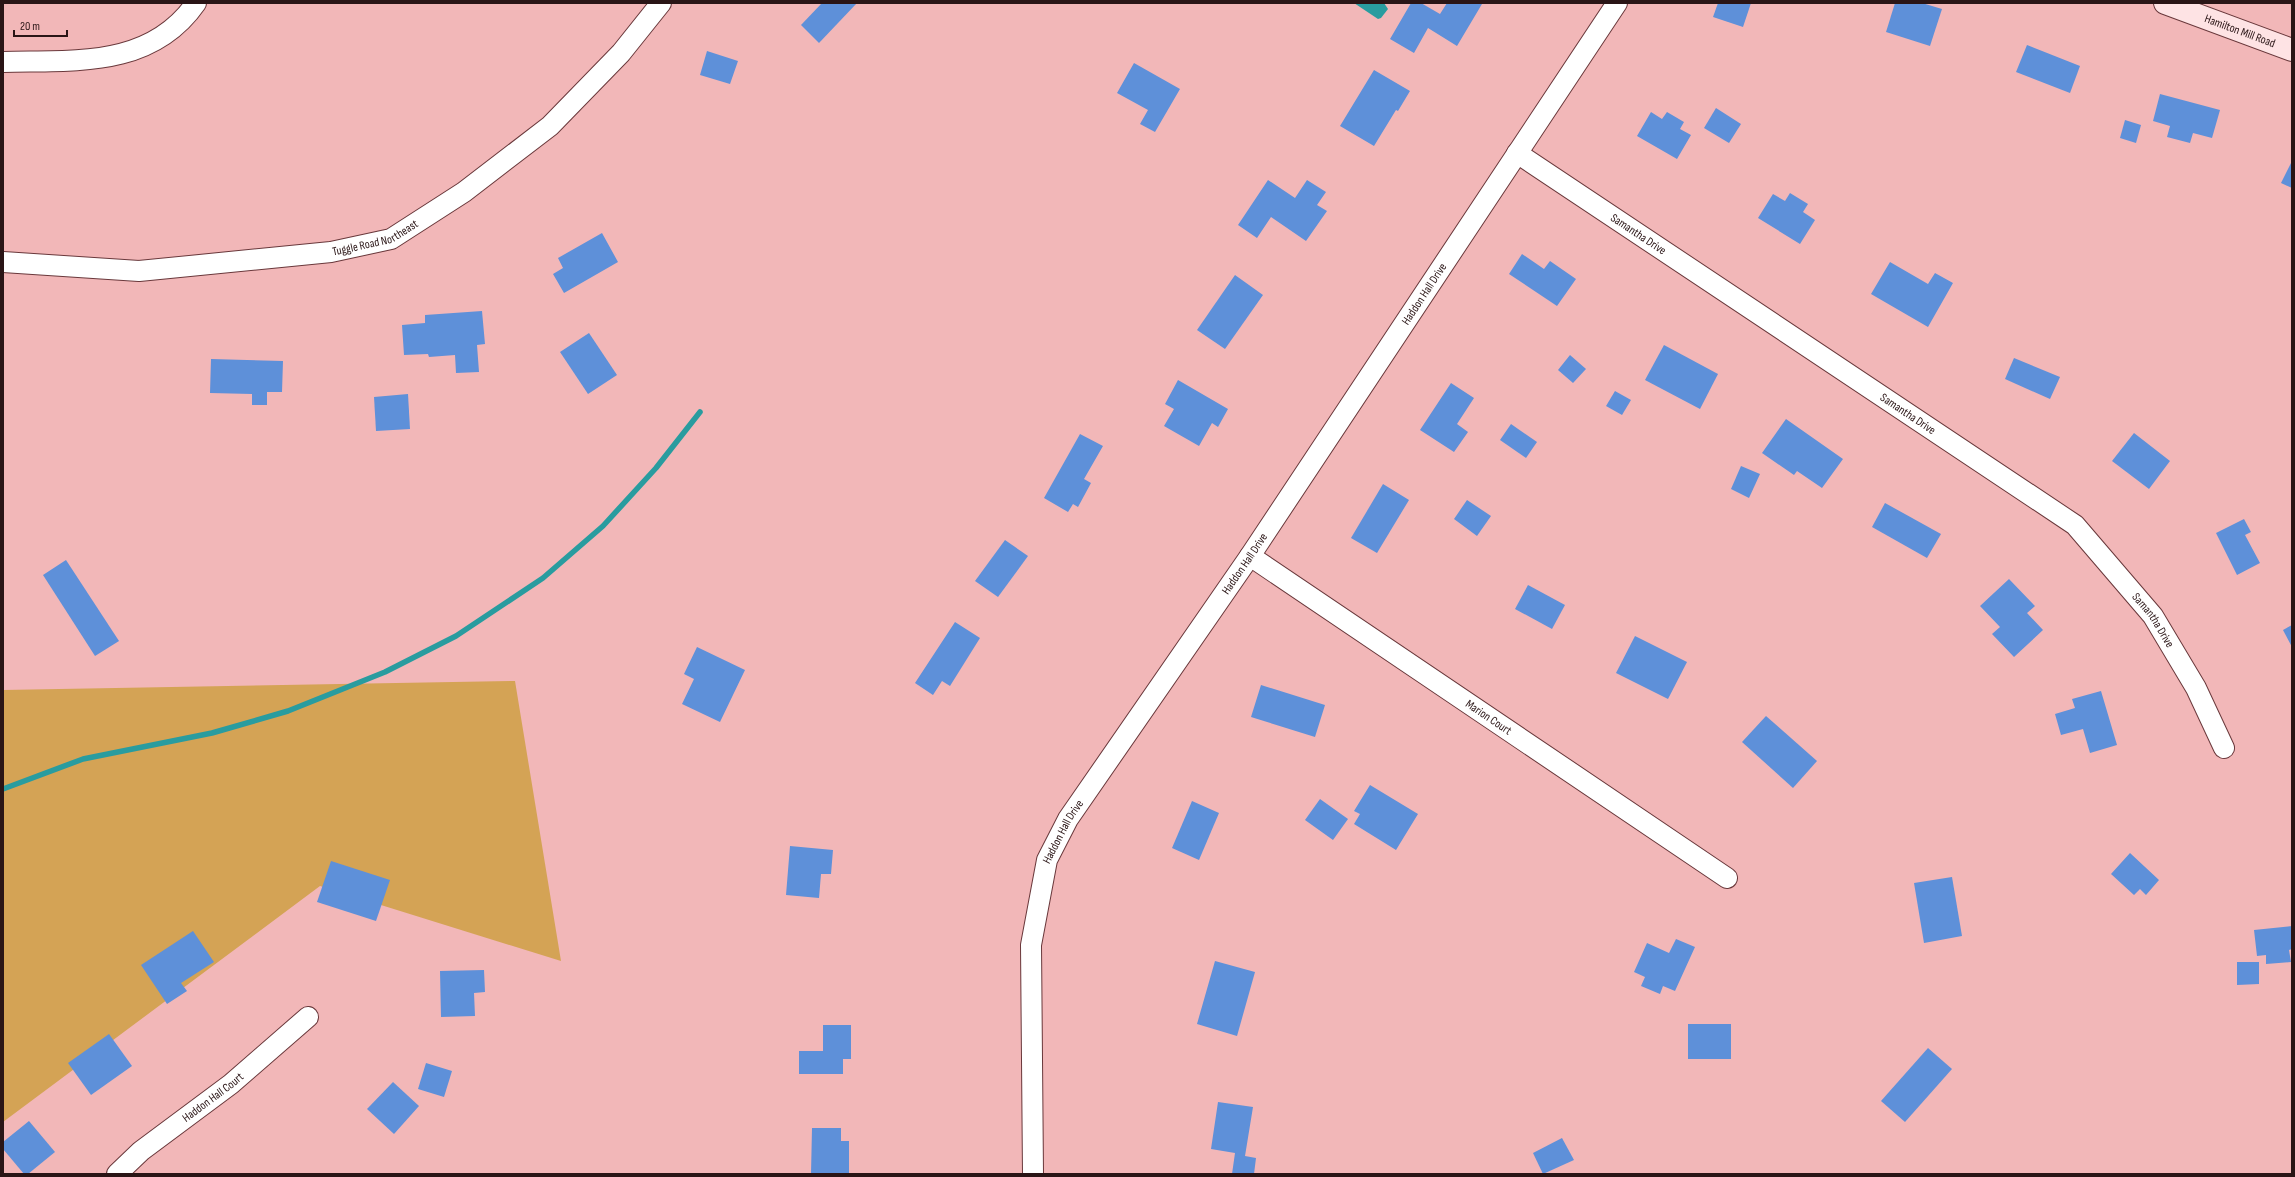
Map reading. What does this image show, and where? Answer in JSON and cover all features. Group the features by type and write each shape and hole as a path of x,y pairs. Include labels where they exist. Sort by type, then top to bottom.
{"main road":[{"name":"Hamilton Mill Road","path":"2165,3 2292,50"}],"street":[{"path":"3,62 110,58 140,48 167,32 196,3"},
{"name":"Tuggle Road Northeast","path":"3,262 139,271 331,252 391,239 464,192 550,126 621,54 661,3"},
{"name":"Haddon Hall Drive","path":"1033,1174 1032,945 1046,860 1068,819 1250,556 1617,3"},
{"name":"Samantha Drive","path":"1517,153 2075,525 2153,616 2196,688 2224,748"},
{"name":"Marion Court","path":"1250,556 1727,878"},
{"name":"Haddon Hall Court","path":"117,1174 141,1151 231,1084 308,1018"}],"shaded area":[{"path":"515,681 561,961 320,886 3,1122 3,690"}],"water":[{"path":"1354,3 1384,3 1388,9 1381,18 1378,19"}],"building":[{"path":"822,3 857,3 819,43 801,25"},
{"path":"1411,3 1421,3 1440,14 1447,3 1482,4 1457,46 1428,28 1414,53 1390,39"},
{"path":"1718,3 1751,3 1743,27 1713,17"},
{"path":"1895,3 1922,3 1942,9 1930,46 1886,32"},
{"path":"2027,45 2080,66 2070,93 2016,72"},
{"path":"707,51 738,61 730,84 700,75"},
{"path":"1134,63 1180,89 1155,132 1140,124 1148,110 1117,93"},
{"path":"1374,70 1410,91 1398,111 1396,110 1374,146 1340,126"},
{"path":"2160,94 2220,110 2212,138 2193,133 2190,143 2167,137 2170,126 2153,121"},
{"path":"1716,108 1741,124 1729,143 1704,128"},
{"path":"1651,112 1662,119 1667,112 1684,122 1680,129 1691,135 1677,159 1637,136"},
{"path":"2125,120 2141,125 2136,143 2120,138"},
{"path":"2292,163 2292,188 2281,183"},
{"path":"1268,180 1295,198 1307,180 1326,192 1317,205 1327,211 1306,241 1271,217 1257,238 1238,225"},
{"path":"1790,193 1808,204 1803,212 1815,220 1800,244 1758,218 1773,194 1785,201"},
{"path":"602,233 618,262 564,293 553,274 563,268 558,258"},
{"path":"1522,254 1544,269 1550,261 1576,279 1557,306 1509,274"},
{"path":"1890,262 1928,284 1935,273 1953,283 1928,327 1871,294"},
{"path":"1235,275 1263,295 1225,349 1197,330"},
{"path":"482,311 485,344 477,345 479,372 456,373 455,355 429,357 428,354 404,355 402,325 425,323 425,315"},
{"path":"589,333 617,375 588,394 560,352"},
{"path":"1664,345 1718,374 1700,409 1645,380"},
{"path":"1570,355 1586,369 1573,383 1558,370"},
{"path":"2014,358 2060,377 2050,399 2005,379"},
{"path":"211,359 283,361 282,392 267,392 267,405 252,405 252,394 210,393"},
{"path":"1178,380 1228,409 1218,427 1212,423 1199,446 1164,426 1174,409 1165,404"},
{"path":"1451,383 1474,398 1457,424 1468,432 1454,452 1420,430"},
{"path":"1615,391 1631,400 1622,415 1606,406"},
{"path":"408,394 410,429 376,431 374,397"},
{"path":"1786,419 1843,459 1822,488 1797,471 1794,475 1762,453"},
{"path":"1511,424 1537,442 1526,458 1500,440"},
{"path":"2134,433 2170,461 2149,489 2112,461"},
{"path":"1080,434 1103,446 1084,479 1091,483 1078,507 1073,504 1068,512 1044,498"},
{"path":"1741,466 1760,474 1749,498 1731,489"},
{"path":"1383,484 1409,500 1377,553 1351,538"},
{"path":"1467,500 1491,516 1477,536 1454,519"},
{"path":"1885,503 1941,534 1927,558 1872,527"},
{"path":"2244,519 2251,532 2245,535 2260,563 2237,575 2216,533"},
{"path":"1005,540 1028,556 998,597 975,581"},
{"path":"66,560 119,641 95,656 43,575"},
{"path":"2009,579 2035,606 2027,613 2043,630 2014,657 1992,634 2000,627 1980,606"},
{"path":"1528,585 1565,605 1552,629 1515,609"},
{"path":"955,622 980,638 950,686 942,681 933,695 915,683"},
{"path":"2292,625 2292,647 2283,630"},
{"path":"1635,636 1687,662 1668,699 1616,673"},
{"path":"697,647 745,670 720,722 682,704 694,679 684,674"},
{"path":"1261,685 1325,705 1315,737 1251,717"},
{"path":"2101,691 2117,745 2090,753 2083,729 2061,735 2055,714 2075,708 2072,699"},
{"path":"1766,716 1817,761 1793,788 1742,742"},
{"path":"1370,785 1418,814 1396,850 1354,824 1360,814 1354,811"},
{"path":"1320,799 1348,819 1333,840 1305,820"},
{"path":"1192,801 1219,813 1199,860 1172,848"},
{"path":"790,846 833,850 831,874 821,874 819,898 786,895"},
{"path":"2130,853 2159,880 2146,895 2140,889 2134,895 2111,874"},
{"path":"331,861 390,880 376,921 317,902"},
{"path":"1952,877 1962,936 1924,943 1914,883"},
{"path":"2292,926 2292,949 2289,950 2291,962 2266,964 2266,955 2257,956 2254,930"},
{"path":"193,931 214,962 181,983 187,991 167,1004 141,965"},
{"path":"1676,939 1695,947 1675,991 1663,986 1660,994 1641,986 1645,977 1634,972 1647,943 1669,953"},
{"path":"1215,961 1255,972 1237,1036 1197,1024"},
{"path":"2237,962 2259,962 2259,984 2237,985"},
{"path":"484,970 485,992 474,993 475,1016 441,1017 440,971"},
{"path":"1688,1024 1731,1024 1731,1059 1688,1059"},
{"path":"823,1025 851,1025 851,1059 843,1059 843,1074 799,1074 799,1051 823,1051"},
{"path":"109,1034 132,1066 91,1095 68,1063"},
{"path":"1928,1048 1952,1069 1905,1122 1881,1101"},
{"path":"426,1063 452,1071 444,1097 418,1089"},
{"path":"393,1082 419,1106 394,1134 367,1109"},
{"path":"1218,1102 1253,1107 1245,1156 1256,1158 1254,1174 1232,1174 1235,1153 1211,1149"},
{"path":"29,1121 55,1152 28,1174 24,1174 3,1149 3,1142"},
{"path":"812,1128 841,1128 841,1141 849,1141 849,1174 811,1174"},
{"path":"1562,1138 1574,1160 1543,1174 1533,1153"}],"waterway":[{"path":"3,789 83,759 212,733 288,711 385,672 456,636 543,578 603,526 656,468 700,412"}]}
